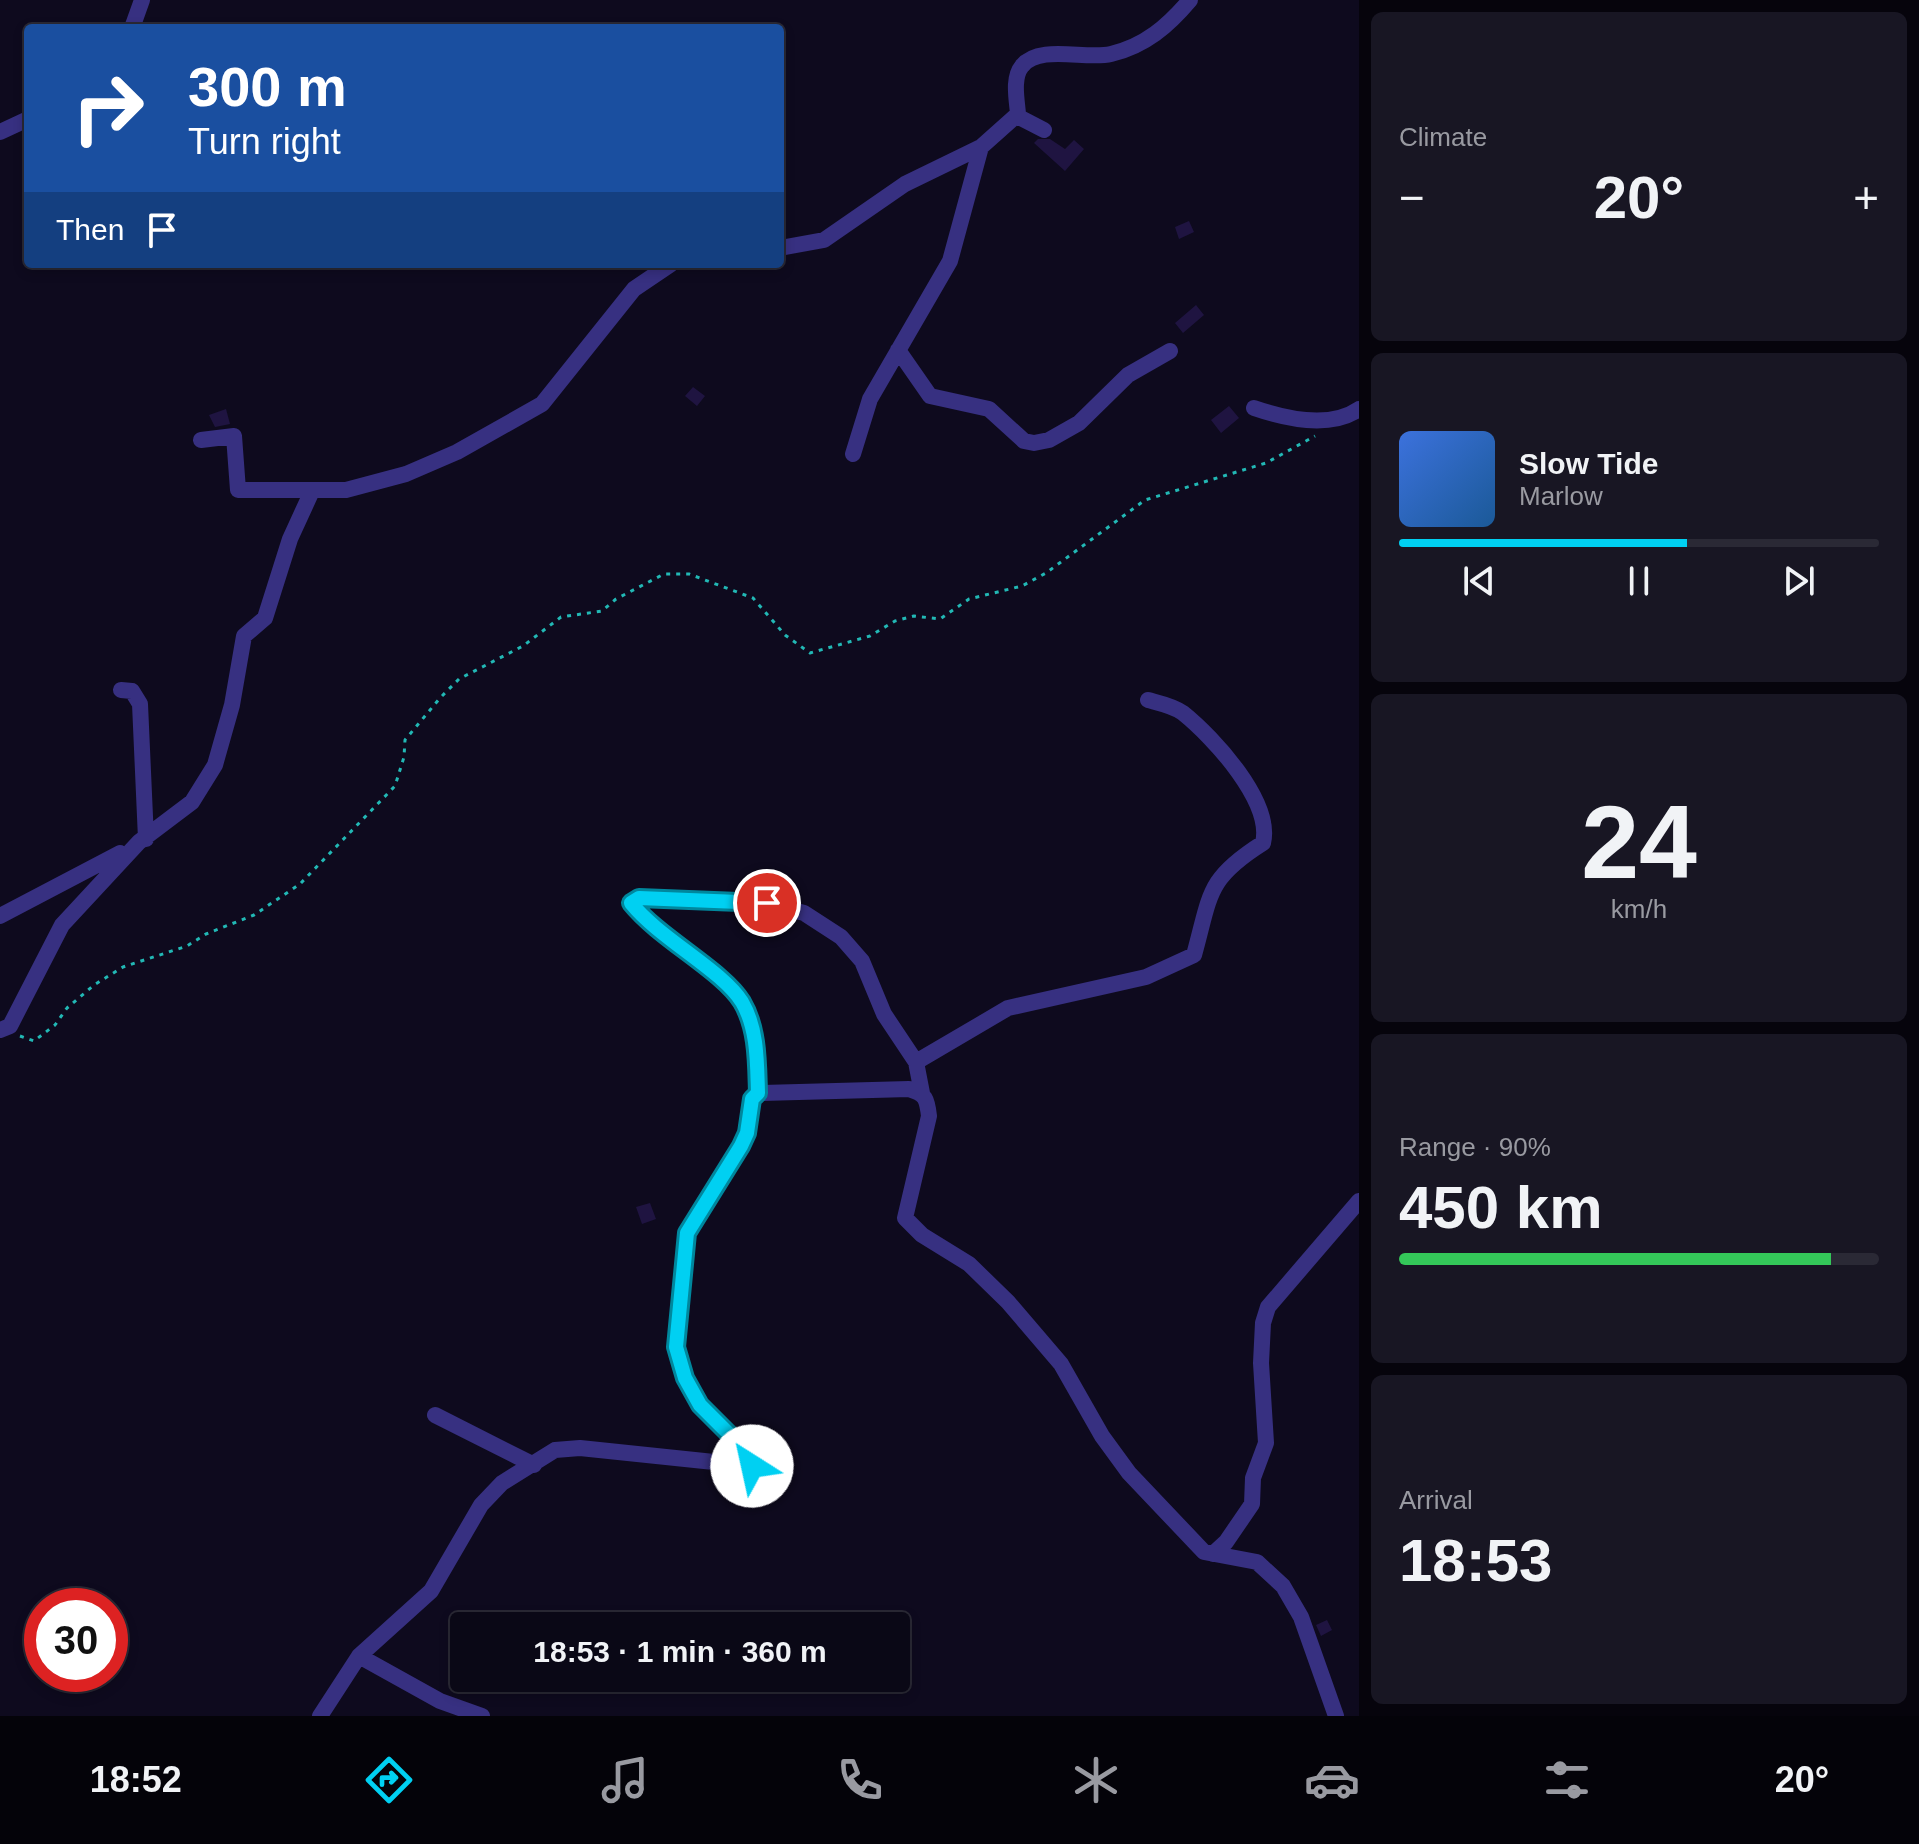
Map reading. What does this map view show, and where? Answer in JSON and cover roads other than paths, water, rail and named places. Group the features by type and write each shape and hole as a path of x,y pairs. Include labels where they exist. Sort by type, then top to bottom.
{"street":[{"path":"133,24 142,0"},
{"path":"784,247 824,240 905,184 981,147 1017,116 1017,74 1022,64 1035,57 1084,58 1144,43 1173,20 1190,0"},
{"path":"1017,116 1044,130"},
{"path":"0,132 24,121"},
{"path":"853,454 870,399 950,261 981,147"},
{"path":"201,440 234,436 238,490 292,487 312,491 346,490 406,474 515,421 542,404 634,289 665,268"},
{"path":"898,350 930,396 989,409 1024,441 1034,443 1049,440 1079,423 1128,375 1170,351"},
{"path":"1254,408 1287,420 1352,413"},
{"path":"0,916 142,840 192,802 215,765 232,705 244,636 265,618 290,539 312,491"},
{"path":"5,1028 62,925 142,840 140,704 132,691 121,690"},
{"path":"916,1062 1008,1008 1146,977 1194,955 1214,883 1234,861 1263,843 1266,829 1242,774 1181,711 1148,700"},
{"path":"758,1093 756,1042 742,1002 649,925 631,903 639,898 767,903 804,913 841,937 862,961 884,1014 916,1062 922,1093 927,1099 929,1116 905,1218 922,1235 969,1264 1008,1302 1061,1364 1102,1436 1129,1473 1204,1552 1257,1562 1283,1586 1301,1617 1336,1716"},
{"path":"320,1716 359,1656 431,1591 481,1505 502,1483 555,1450 580,1448 752,1466 752,1457 700,1405 685,1378 676,1347 687,1233 741,1146 747,1133 752,1099 758,1093 909,1089 922,1093"},
{"path":"1213,1554 1226,1542 1252,1504 1253,1478 1266,1443 1261,1363 1263,1323 1268,1307 1359,1201"},
{"path":"435,1415 534,1465"},
{"path":"359,1656 440,1701 482,1716"}]}
